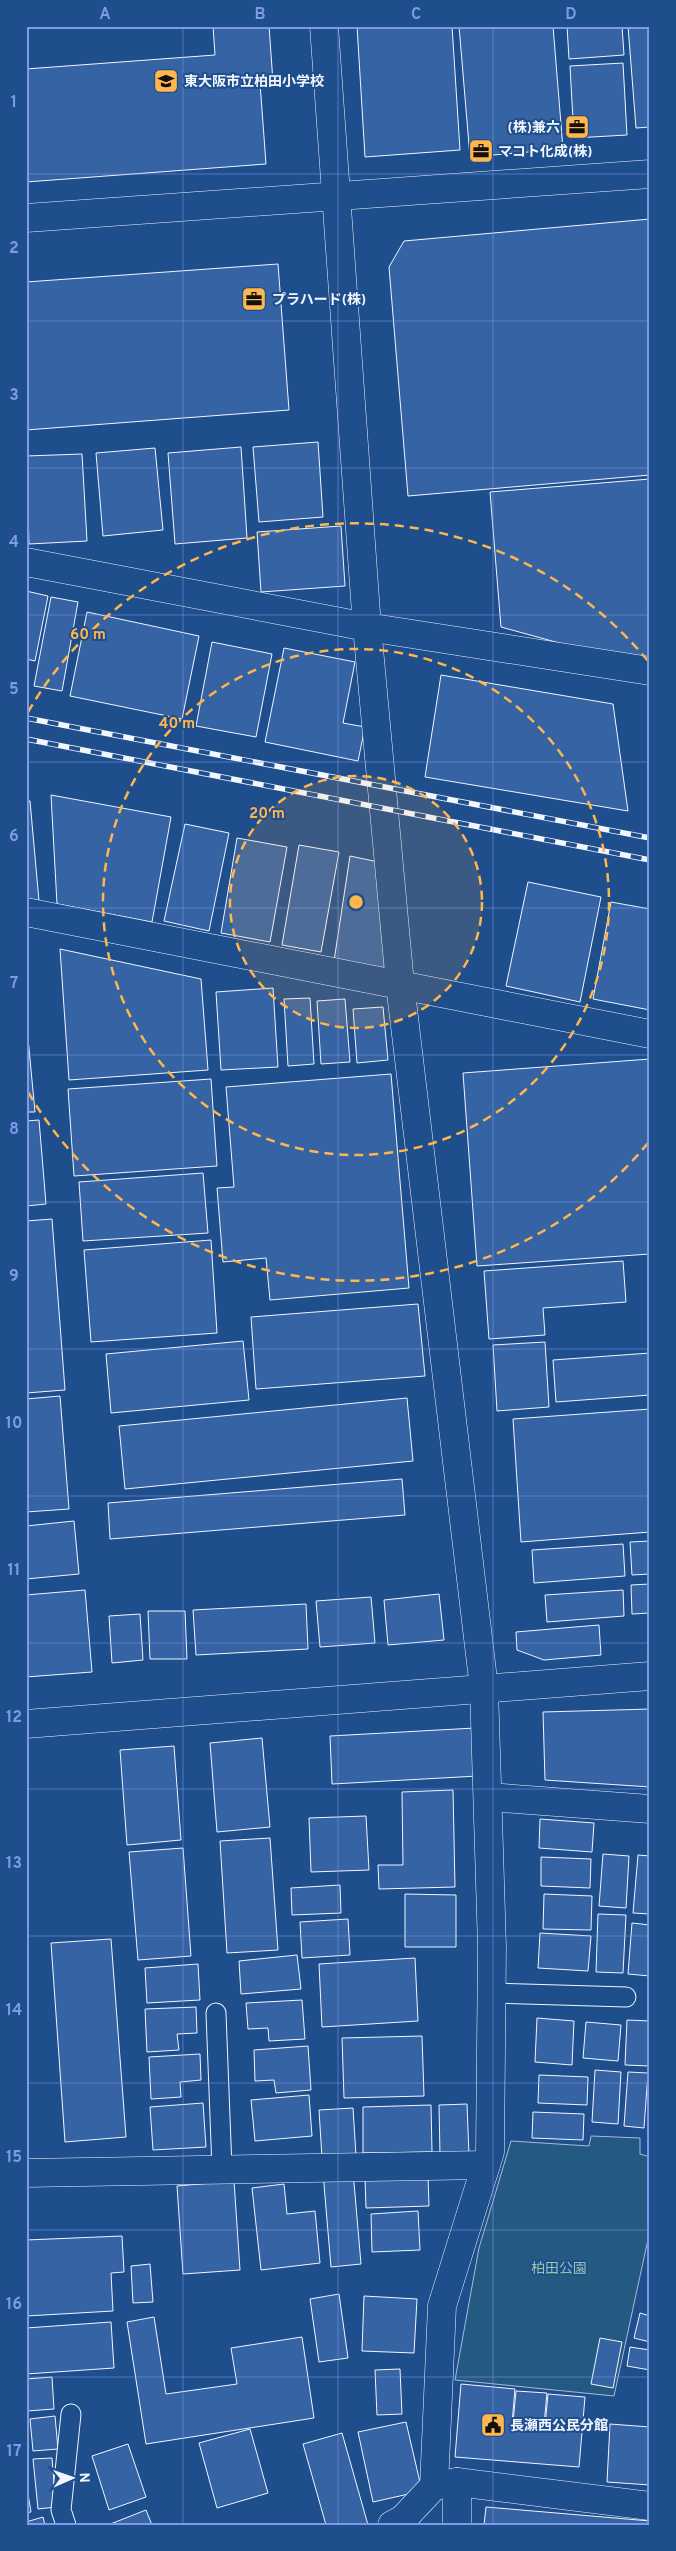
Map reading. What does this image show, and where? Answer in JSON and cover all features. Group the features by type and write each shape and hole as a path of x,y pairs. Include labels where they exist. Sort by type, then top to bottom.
{"street":[{"path":"324,26 338,197 367,627 400,984 484,1688 492,1992 490,2152 442,2306 445,2484 457,2525"},
{"path":"26,218 650,174"},
{"path":"26,562 367,627 650,671"},
{"path":"26,912 650,1034"},
{"path":"26,1724 650,1676"},
{"path":"488,1797 650,1809"},
{"path":"26,2173 486,2165"},
{"path":"392,2525 403,2519 445,2484 650,2506"}],"lane":[{"path":"492,1992 626,1996"},
{"path":"216,2013 222,2170"},
{"path":"66,2525 61,2510 71,2414"}],"green space":[{"name":"柏田公園","path":"591,2136 640,2138 640,2154 650,2157 650,2230 614,2396 455,2380 479,2248 511,2141 589,2146"}],"building":[{"name":"東大阪市立柏田小学校","path":"213,26 269,26 273,82 260,83 266,164 26,182 26,69 215,55"},
{"path":"357,26 452,26 460,150 365,157"},
{"path":"459,26 553,26 563,149 470,157"},
{"path":"567,26 622,26 624,55 569,59"},
{"path":"628,26 650,26 650,127 636,128"},
{"path":"623,63 627,135 574,138 570,66"},
{"path":"650,219 650,475 408,496 389,267 404,241"},
{"path":"278,264 289,410 26,430 26,282"},
{"path":"318,442 323,517 259,522 253,447"},
{"path":"241,447 247,538 175,544 168,453"},
{"path":"155,448 163,530 103,536 96,453"},
{"path":"82,454 87,541 29,544 26,456"},
{"path":"650,479 650,657 621,660 501,627 490,492"},
{"path":"341,526 345,586 261,592 257,532"},
{"path":"26,591 48,596 35,661 26,659"},
{"path":"51,597 78,602 62,691 34,686"},
{"path":"87,612 199,636 182,719 70,696"},
{"path":"212,642 272,654 256,737 196,726"},
{"path":"284,648 355,662 343,723 365,727 358,761 265,742"},
{"path":"441,675 613,704 628,811 425,777"},
{"path":"51,795 171,817 152,922 57,904"},
{"path":"26,800 30,801 39,901 26,898"},
{"path":"185,824 229,833 209,931 164,921"},
{"path":"237,838 287,847 270,942 221,933"},
{"path":"299,845 339,852 321,952 282,945"},
{"path":"350,856 383,863 387,936 384,969 334,961"},
{"path":"528,882 601,897 580,1002 506,986"},
{"path":"611,902 650,909 650,1010 593,999"},
{"path":"60,949 201,979 208,1070 69,1080"},
{"path":"273,988 278,1067 221,1070 216,992"},
{"path":"310,998 314,1064 288,1066 284,999"},
{"path":"345,999 350,1062 321,1064 317,1001"},
{"path":"383,1007 388,1060 357,1063 353,1009"},
{"path":"26,1017 35,1112 26,1112"},
{"path":"650,1059 650,1254 477,1266 463,1073"},
{"path":"391,1074 409,1288 270,1300 266,1258 223,1262 217,1188 234,1187 226,1087"},
{"path":"211,1079 217,1166 74,1176 68,1089"},
{"path":"39,1120 46,1204 26,1206 26,1121"},
{"path":"203,1173 208,1233 83,1241 79,1182"},
{"path":"52,1219 65,1390 26,1393 26,1221"},
{"path":"211,1240 217,1333 91,1342 84,1250"},
{"path":"623,1261 626,1302 543,1308 545,1335 489,1339 484,1271"},
{"path":"418,1304 425,1376 256,1389 251,1317"},
{"path":"243,1341 249,1400 111,1413 106,1354"},
{"path":"545,1342 549,1407 497,1411 493,1345"},
{"path":"650,1353 650,1395 556,1402 553,1360"},
{"path":"60,1396 69,1509 26,1512 26,1399"},
{"path":"407,1398 413,1461 125,1489 119,1426"},
{"path":"650,1409 650,1532 521,1542 513,1419"},
{"path":"402,1479 405,1515 110,1539 108,1503"},
{"path":"74,1521 79,1574 26,1579 26,1526"},
{"path":"650,1541 650,1574 632,1575 630,1542"},
{"path":"623,1544 625,1576 534,1583 532,1550"},
{"path":"650,1584 650,1613 632,1614 631,1585"},
{"path":"85,1590 92,1672 26,1677 26,1595"},
{"path":"623,1590 624,1616 547,1622 545,1595"},
{"path":"439,1594 444,1640 388,1645 384,1600"},
{"path":"371,1597 375,1643 320,1647 316,1601"},
{"path":"306,1604 308,1649 196,1655 193,1610"},
{"path":"148,1611 185,1611 187,1659 150,1659"},
{"path":"140,1614 143,1660 112,1663 109,1616"},
{"path":"599,1625 601,1655 544,1660 517,1650 516,1632"},
{"path":"650,1709 650,1787 545,1780 543,1712"},
{"path":"475,1728 478,1776 332,1784 330,1736"},
{"path":"262,1738 270,1827 217,1832 210,1743"},
{"path":"174,1746 181,1840 127,1845 120,1750"},
{"path":"453,1790 455,1887 379,1889 378,1865 403,1865 402,1792"},
{"path":"366,1816 369,1870 311,1872 309,1818"},
{"path":"540,1819 594,1823 592,1852 539,1848"},
{"path":"270,1838 278,1950 227,1953 220,1841"},
{"path":"183,1848 191,1956 138,1960 129,1852"},
{"path":"603,1854 629,1856 626,1908 599,1906"},
{"path":"638,1855 650,1856 650,1914 633,1913"},
{"path":"541,1857 591,1859 590,1888 541,1886"},
{"path":"340,1885 341,1913 292,1915 291,1888"},
{"path":"405,1894 456,1895 456,1947 405,1947"},
{"path":"544,1894 592,1896 591,1930 543,1929"},
{"path":"598,1914 626,1915 623,1973 596,1972"},
{"path":"348,1919 350,1955 302,1958 300,1922"},
{"path":"632,1923 650,1925 650,1976 628,1974"},
{"path":"540,1933 591,1936 588,1971 538,1968"},
{"path":"111,1939 126,2137 65,2142 51,1943"},
{"path":"297,1955 301,1989 241,1994 239,1961"},
{"path":"415,1958 418,2021 322,2027 319,1964"},
{"path":"198,1964 200,2000 147,2003 145,1968"},
{"path":"302,2000 305,2039 269,2041 268,2028 248,2029 246,2003"},
{"path":"196,2007 197,2033 177,2034 179,2050 147,2052 145,2009"},
{"path":"537,2018 574,2021 572,2065 535,2062"},
{"path":"627,2020 650,2021 649,2066 625,2065"},
{"path":"586,2022 621,2025 618,2061 583,2058"},
{"path":"422,2036 424,2096 344,2098 342,2038"},
{"path":"308,2046 311,2090 276,2093 274,2080 255,2081 254,2050"},
{"path":"200,2054 201,2080 180,2082 181,2097 151,2099 149,2057"},
{"path":"595,2070 621,2072 618,2124 592,2122"},
{"path":"628,2072 648,2073 644,2128 624,2126"},
{"path":"539,2075 588,2077 587,2105 538,2103"},
{"path":"309,2095 312,2136 255,2141 251,2100"},
{"path":"203,2103 206,2147 153,2150 150,2107"},
{"path":"467,2104 469,2155 440,2155 439,2105"},
{"path":"431,2105 432,2152 363,2153 363,2107"},
{"path":"353,2108 356,2156 322,2158 319,2110"},
{"path":"533,2112 584,2114 583,2140 532,2138"},
{"path":"353,2171 361,2264 331,2267 323,2173"},
{"path":"428,2176 429,2206 366,2208 365,2178"},
{"path":"234,2181 240,2270 183,2274 177,2186"},
{"path":"284,2184 287,2214 315,2211 320,2263 261,2270 252,2188"},
{"path":"418,2211 420,2250 372,2252 371,2214"},
{"path":"122,2236 124,2272 111,2273 113,2311 26,2316 26,2240"},
{"path":"150,2264 153,2302 133,2303 131,2266"},
{"path":"339,2294 348,2358 319,2362 310,2299"},
{"path":"364,2296 417,2299 414,2353 362,2351"},
{"path":"640,2313 650,2316 650,2342 634,2338"},
{"path":"154,2317 166,2394 237,2384 231,2348 302,2337 314,2418 146,2444 127,2322"},
{"path":"111,2322 114,2368 26,2374 26,2328"},
{"path":"600,2338 622,2342 613,2388 591,2384"},
{"path":"630,2347 650,2350 650,2370 627,2366"},
{"path":"400,2369 402,2414 377,2415 375,2370"},
{"path":"52,2377 54,2409 27,2411 26,2379"},
{"name":"長瀬西公民分館","path":"461,2384 515,2389 512,2423 545,2426 548,2394 585,2397 579,2467 455,2457"},
{"path":"516,2391 547,2393 544,2425 513,2423"},
{"path":"55,2416 58,2449 33,2451 30,2419"},
{"path":"406,2422 422,2491 373,2502 358,2432"},
{"path":"610,2424 650,2427 650,2485 607,2482"},
{"path":"250,2429 268,2493 217,2508 199,2443"},
{"path":"342,2433 368,2525 326,2525 303,2444"},
{"path":"128,2444 146,2497 109,2510 92,2456"},
{"path":"52,2458 56,2507 38,2509 33,2459"},
{"path":"26,2482 31,2512 26,2513"},
{"path":"486,2507 650,2521 650,2525 484,2525"},
{"path":"146,2510 152,2525 108,2525"},
{"path":"43,2517 45,2525 26,2525 26,2522"}],"railway":[{"path":"26,718 650,838"},
{"path":"26,739 650,860"}],"place":[{"name":"東大阪市立柏田小学校","path":"166,81"},
{"name":"(株)兼六","path":"577,127"},
{"name":"マコト化成(株)","path":"481,151"},
{"name":"プラハード(株)","path":"254,299"},
{"name":"長瀬西公民分館","path":"493,2425"}]}
